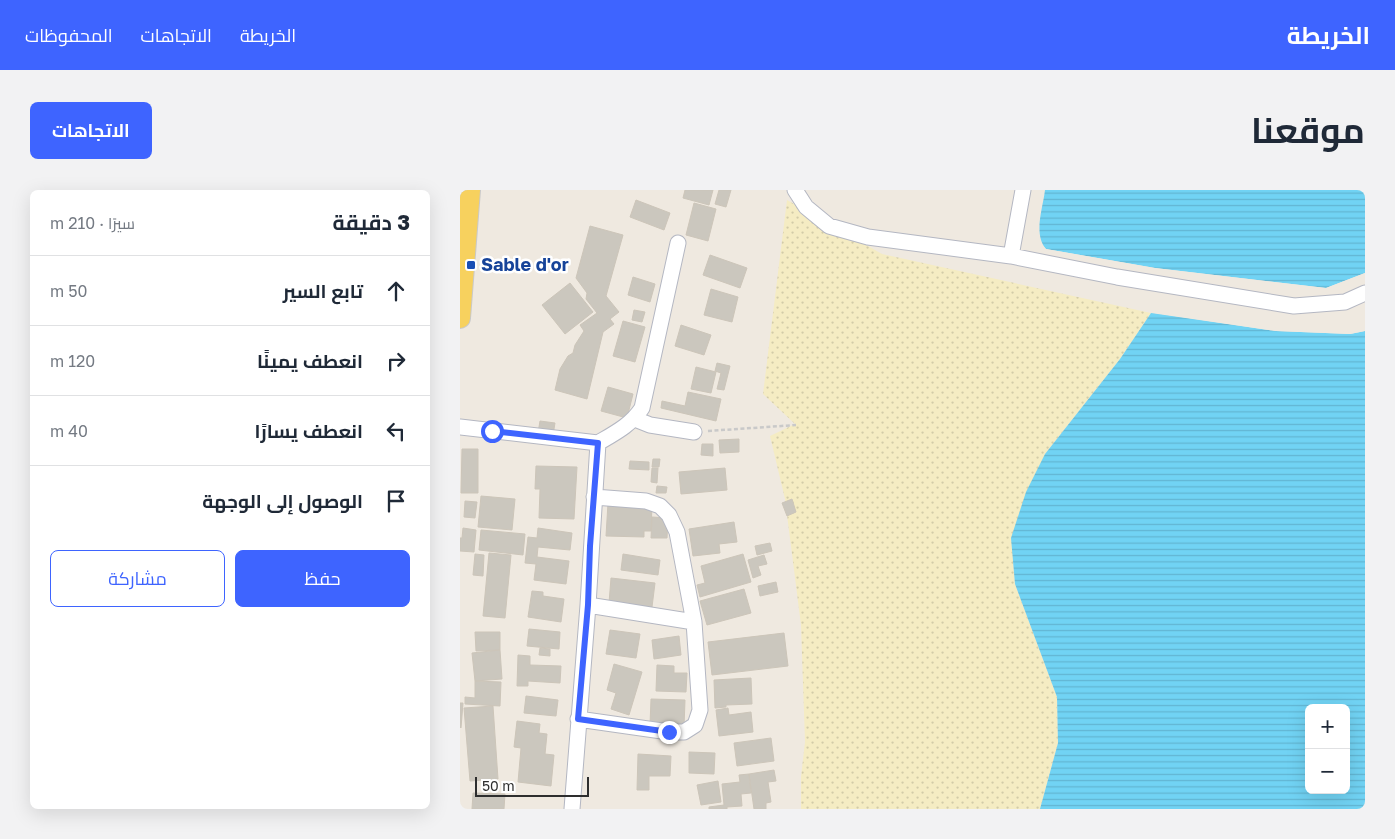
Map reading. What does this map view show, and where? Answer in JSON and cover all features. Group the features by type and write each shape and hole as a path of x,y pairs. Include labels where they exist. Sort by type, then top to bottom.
{"main road":[{"path":"460,318 470,190"}],"street":[{"path":"795,190 806,207 829,226 868,238 1011,256 1117,277 1294,306 1345,302 1365,293"},
{"path":"1011,256 1023,190"},
{"path":"460,427 598,443 635,419 642,408 678,243"},
{"path":"635,419 650,425 694,432"},
{"path":"572,809 588,605 598,443"},
{"path":"578,719 669,732 684,732 695,725 700,710 694,622 677,532 669,515 660,506 646,501 594,496"},
{"path":"588,605 694,622"}],"path":[{"path":"694,432 796,425"}],"sand":[{"path":"787,200 882,254 1151,313 1120,359 1045,454 1013,562 1015,584 1057,697 1058,743 1040,809 801,809 801,777 805,742 801,625 785,499 770,436 795,424 763,394"}],"water":[{"path":"1045,190 1365,190 1365,273 1326,288 1155,268 1046,249 1042,243 1039,228"},
{"path":"1151,313 1276,331 1350,334 1365,331 1365,809 1040,809 1058,743 1057,697 1015,584 1011,538 1026,492 1045,454 1120,359"}],"pier":[{"path":"1038,244 1041,244 1046,249 1155,268 1326,288 1365,273 1365,275 1325,290 1155,270 1045,252"},
{"path":"1151,310 1276,328 1350,332 1365,328 1365,331 1350,334 1276,331 1148,312"}],"building":[{"path":"685,190 713,190 709,205 683,198"},
{"path":"719,190 731,190 726,207 715,204"},
{"path":"636,200 670,213 664,230 630,217"},
{"path":"694,203 716,209 708,241 686,235"},
{"path":"590,226 623,235 606,296 619,312 610,319 614,324 603,332 587,399 555,390 560,369 568,356 573,353 575,345 584,331 580,325 597,313 586,299 587,293 576,278"},
{"path":"710,255 747,268 740,288 703,275"},
{"path":"633,277 655,284 650,302 628,295"},
{"path":"570,283 593,312 565,334 542,305"},
{"path":"711,289 738,297 732,322 704,315"},
{"path":"634,310 645,312 642,322 632,320"},
{"path":"623,321 645,327 635,362 613,356"},
{"path":"681,325 711,335 704,355 675,346"},
{"path":"717,363 730,366 724,390 717,389 721,373 715,371"},
{"path":"696,367 716,372 711,393 691,389"},
{"path":"608,387 633,394 627,418 601,411"},
{"path":"688,392 721,399 716,421 661,408 662,401 685,406"},
{"path":"540,421 555,423 553,435 538,433"},
{"path":"739,439 739,452 720,453 719,440"},
{"path":"702,444 713,444 713,456 701,455"},
{"path":"462,449 478,449 478,493 461,493"},
{"path":"653,459 660,459 659,467 652,467"},
{"path":"630,461 649,462 649,470 629,469"},
{"path":"536,466 577,467 574,519 539,518 540,489 535,489"},
{"path":"652,468 658,468 657,483 651,482"},
{"path":"725,468 727,490 681,494 679,472"},
{"path":"657,486 667,487 666,493 656,493"},
{"path":"481,496 515,499 512,530 478,527"},
{"path":"792,499 796,512 787,516 782,503"},
{"path":"465,501 477,502 475,518 464,517"},
{"path":"608,503 652,505 651,531 644,531 644,537 606,536"},
{"path":"652,517 668,518 667,538 651,538"},
{"path":"734,522 737,542 719,544 720,553 693,556 689,529"},
{"path":"463,528 476,530 474,552 460,551 460,538 462,538"},
{"path":"538,528 572,533 570,550 538,547 537,557 569,561 566,584 534,580 536,564 525,563 528,537 537,538"},
{"path":"481,530 525,534 523,555 479,550"},
{"path":"770,543 772,551 757,555 755,546"},
{"path":"489,553 511,555 505,618 483,616"},
{"path":"475,554 484,555 483,576 473,575"},
{"path":"623,554 660,560 658,575 621,570"},
{"path":"743,554 751,582 700,597 697,585 705,583 701,566"},
{"path":"764,555 767,564 758,566 761,575 753,578 748,560"},
{"path":"611,578 655,583 652,607 609,603"},
{"path":"776,582 778,592 760,596 758,586"},
{"path":"744,589 751,613 707,625 700,601"},
{"path":"532,591 543,592 543,596 564,599 561,622 528,617"},
{"path":"529,629 560,632 559,649 527,646"},
{"path":"610,630 640,634 636,658 606,654"},
{"path":"475,632 500,632 500,650 476,651"},
{"path":"784,633 788,666 712,675 708,642"},
{"path":"679,636 681,655 654,659 652,640"},
{"path":"540,648 550,649 550,656 539,655"},
{"path":"500,650 502,679 475,681 472,653"},
{"path":"518,655 530,656 530,665 561,666 560,683 528,681 528,686 517,686"},
{"path":"614,664 642,672 629,715 611,709 616,693 607,690"},
{"path":"657,665 674,666 674,673 687,673 686,692 656,691"},
{"path":"751,678 752,704 726,705 726,707 715,708 714,680"},
{"path":"475,681 501,682 500,706 465,704 465,697 475,698"},
{"path":"526,696 558,700 556,716 524,713"},
{"path":"651,699 685,700 684,727 650,725"},
{"path":"460,703 463,703 461,728 460,727"},
{"path":"493,706 498,779 470,781 464,708"},
{"path":"728,708 729,715 751,712 753,732 719,736 716,710"},
{"path":"517,721 540,724 539,733 547,734 545,754 554,755 551,786 518,782 521,748 514,747"},
{"path":"771,738 774,761 737,766 734,743"},
{"path":"689,752 715,753 714,774 689,773"},
{"path":"638,754 671,756 670,776 649,776 649,790 637,790"},
{"path":"774,770 776,781 768,782 771,802 766,803 766,809 754,809 749,774"},
{"path":"749,774 751,793 741,794 742,806 727,807 727,809 709,809 709,807 724,805 722,784 740,782 739,775"},
{"path":"718,781 721,802 701,805 697,785"},
{"path":"473,793 505,794 504,809 472,809"}],"place":[{"name":"Sable d'or","path":"471,265"}],"route":[{"path":"492,431 598,443 590,546 588,605 578,719 669,732"}]}
